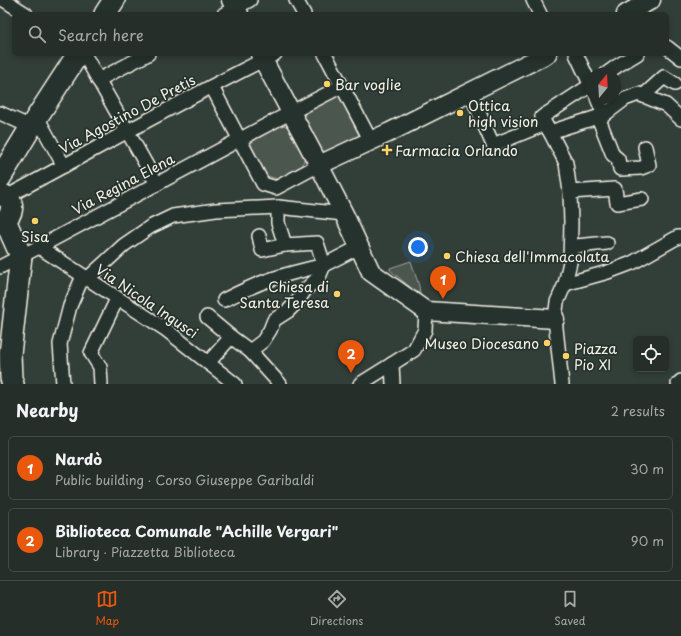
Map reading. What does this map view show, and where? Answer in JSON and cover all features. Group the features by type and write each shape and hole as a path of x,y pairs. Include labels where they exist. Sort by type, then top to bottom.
{"main road":[{"path":"13,384 11,378 10,354 21,256 2,221 8,217 12,209 9,200 2,190 34,122 77,56"}],"street":[{"path":"4,0 23,12"},
{"path":"296,0 303,12"},
{"path":"533,0 539,12"},
{"path":"632,12 651,0"},
{"path":"669,49 681,58"},
{"path":"85,56 157,184"},
{"path":"98,80 144,56"},
{"path":"266,56 291,112 344,214 371,272 426,311 555,319"},
{"name":"Via Agostino De Pretis","path":"2,190 64,166 212,87 266,56"},
{"path":"326,56 371,142"},
{"path":"212,87 263,184 276,188 543,56"},
{"path":"577,56 585,73"},
{"path":"614,68 634,56"},
{"path":"643,96 664,77 675,84"},
{"name":"Via Regina Elena","path":"0,267 342,86"},
{"path":"562,384 555,319 558,302 565,284 573,247 570,192 566,163 542,117 585,89"},
{"path":"470,92 493,145 547,128 601,116 625,99 639,94 666,106 681,119"},
{"path":"598,104 613,155 618,159 620,169 641,168 649,165 646,147"},
{"path":"0,113 34,122 64,166"},
{"path":"570,192 614,189 617,203 642,199"},
{"path":"63,384 60,344 70,306 85,278 124,245 150,227 173,216 216,210 278,207 344,214"},
{"path":"278,207 278,223 285,245"},
{"path":"250,351 263,341 274,320 288,311 297,302 305,290 319,277 324,265 317,243 285,245 262,250 259,236"},
{"path":"565,284 608,272 632,263 678,237 681,237"},
{"path":"573,247 607,243"},
{"name":"Via Nicola Ingusci","path":"39,247 165,329 234,384"},
{"path":"224,300 266,281 294,272 324,265 359,247"},
{"path":"101,384 100,367 91,353 117,299"},
{"path":"360,384 414,350 425,330 426,311"},
{"path":"207,317 250,351 280,384"},
{"path":"208,363 231,337"},
{"path":"392,364 393,384"},
{"path":"678,384 681,381"}],"shaded area":[{"path":"339,95 360,137 327,153 317,150 303,124 305,113"},
{"path":"280,124 294,129 306,153 302,166 277,179 264,175 250,146 255,136"},
{"path":"411,261 420,293 417,293 390,270 390,268"}],"place":[{"name":"Bar voglie","path":"327,84"},
{"name":"Ottica high vision","path":"460,113"},
{"name":"Farmacia Orlando","path":"387,150"},
{"name":"Sisa","path":"35,221"},
{"name":"Chiesa dell'Immacolata","path":"447,256"},
{"name":"Chiesa di Santa Teresa","path":"337,294"},
{"name":"Nardò","path":"443,299"},
{"name":"Museo Diocesano","path":"547,343"},
{"name":"Piazza Pio XI","path":"566,356"},
{"name":"Biblioteca Comunale \"Achille Vergari\"","path":"351,373"}]}
